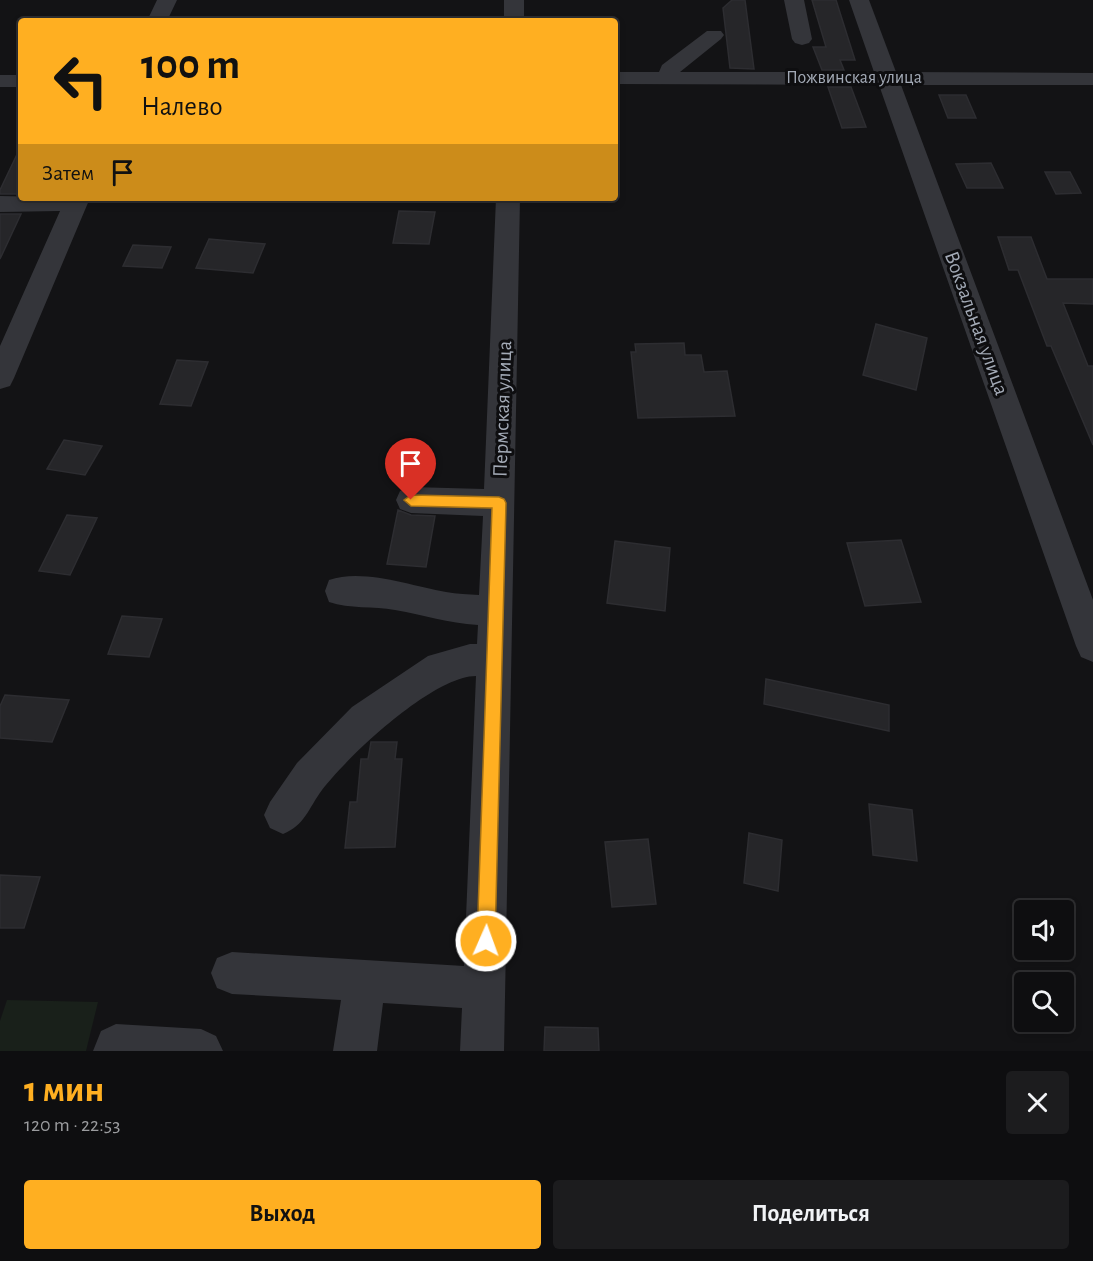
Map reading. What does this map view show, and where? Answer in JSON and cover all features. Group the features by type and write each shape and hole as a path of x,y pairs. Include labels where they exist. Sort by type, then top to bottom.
{"street":[{"path":"158,18 167,0"},
{"path":"513,18 514,0"},
{"path":"794,0 802,39"},
{"name":"Вокзальная улица","path":"860,0 1093,646"},
{"path":"670,78 669,69 714,35"},
{"name":"Пожвинская улица","path":"618,78 1093,79"},
{"path":"0,81 18,81"},
{"path":"0,204 77,201 0,378"},
{"name":"Пермская улица","path":"482,1051 508,201"},
{"path":"0,321 28,314"},
{"path":"411,500 499,503"},
{"path":"341,591 394,595 448,608 496,611"},
{"path":"283,815 310,776 365,719 440,668 470,660 495,660"},
{"path":"232,973 485,988"},
{"path":"355,1051 365,981"},
{"path":"115,1051 116,1046 201,1051"}],"shaded area":[{"path":"7,1000 98,1002 86,1051 0,1051 0,1021"}],"building":[{"path":"732,0 745,0 754,69 730,68 723,8"},
{"path":"812,0 836,0 855,60 840,60 844,70 822,70 813,47 826,47"},
{"path":"828,87 851,87 866,127 842,128"},
{"path":"939,95 966,95 976,118 948,118"},
{"path":"18,152 18,194 0,194"},
{"path":"991,163 1003,188 967,188 956,164"},
{"path":"1045,172 1070,172 1081,193 1056,194"},
{"path":"399,211 435,212 429,244 393,243"},
{"path":"0,214 21,214 0,259"},
{"path":"998,237 1031,237 1047,279 1093,279 1093,304 1063,303 1088,366 1093,366 1093,445 1051,346 1047,346 1018,270 1009,270"},
{"path":"209,239 265,244 253,273 196,268"},
{"path":"133,245 171,247 162,268 123,266"},
{"path":"876,324 927,338 916,390 863,375"},
{"path":"684,343 685,355 701,355 704,372 727,371 735,416 638,418 631,352 636,352 635,344"},
{"path":"177,360 208,362 191,406 160,404"},
{"path":"64,440 102,446 85,475 47,469"},
{"path":"398,510 411,515 435,516 426,567 387,564"},
{"path":"67,515 97,518 70,575 39,571"},
{"path":"901,540 921,602 865,606 847,543"},
{"path":"615,541 670,548 665,611 607,603"},
{"path":"122,616 162,619 149,657 108,654"},
{"path":"766,679 889,705 889,731 764,704"},
{"path":"5,695 69,700 52,742 0,738 0,706"},
{"path":"371,742 397,742 395,759 402,759 395,847 345,848 350,802 357,802 361,759 368,759"},
{"path":"869,804 912,810 917,861 873,855"},
{"path":"749,833 782,840 778,891 744,883"},
{"path":"648,839 656,904 612,907 605,842"},
{"path":"0,875 40,877 24,928 0,928"},
{"path":"545,1027 598,1028 599,1051 544,1051"}],"route":[{"path":"411,500 499,503 486,941"}]}
